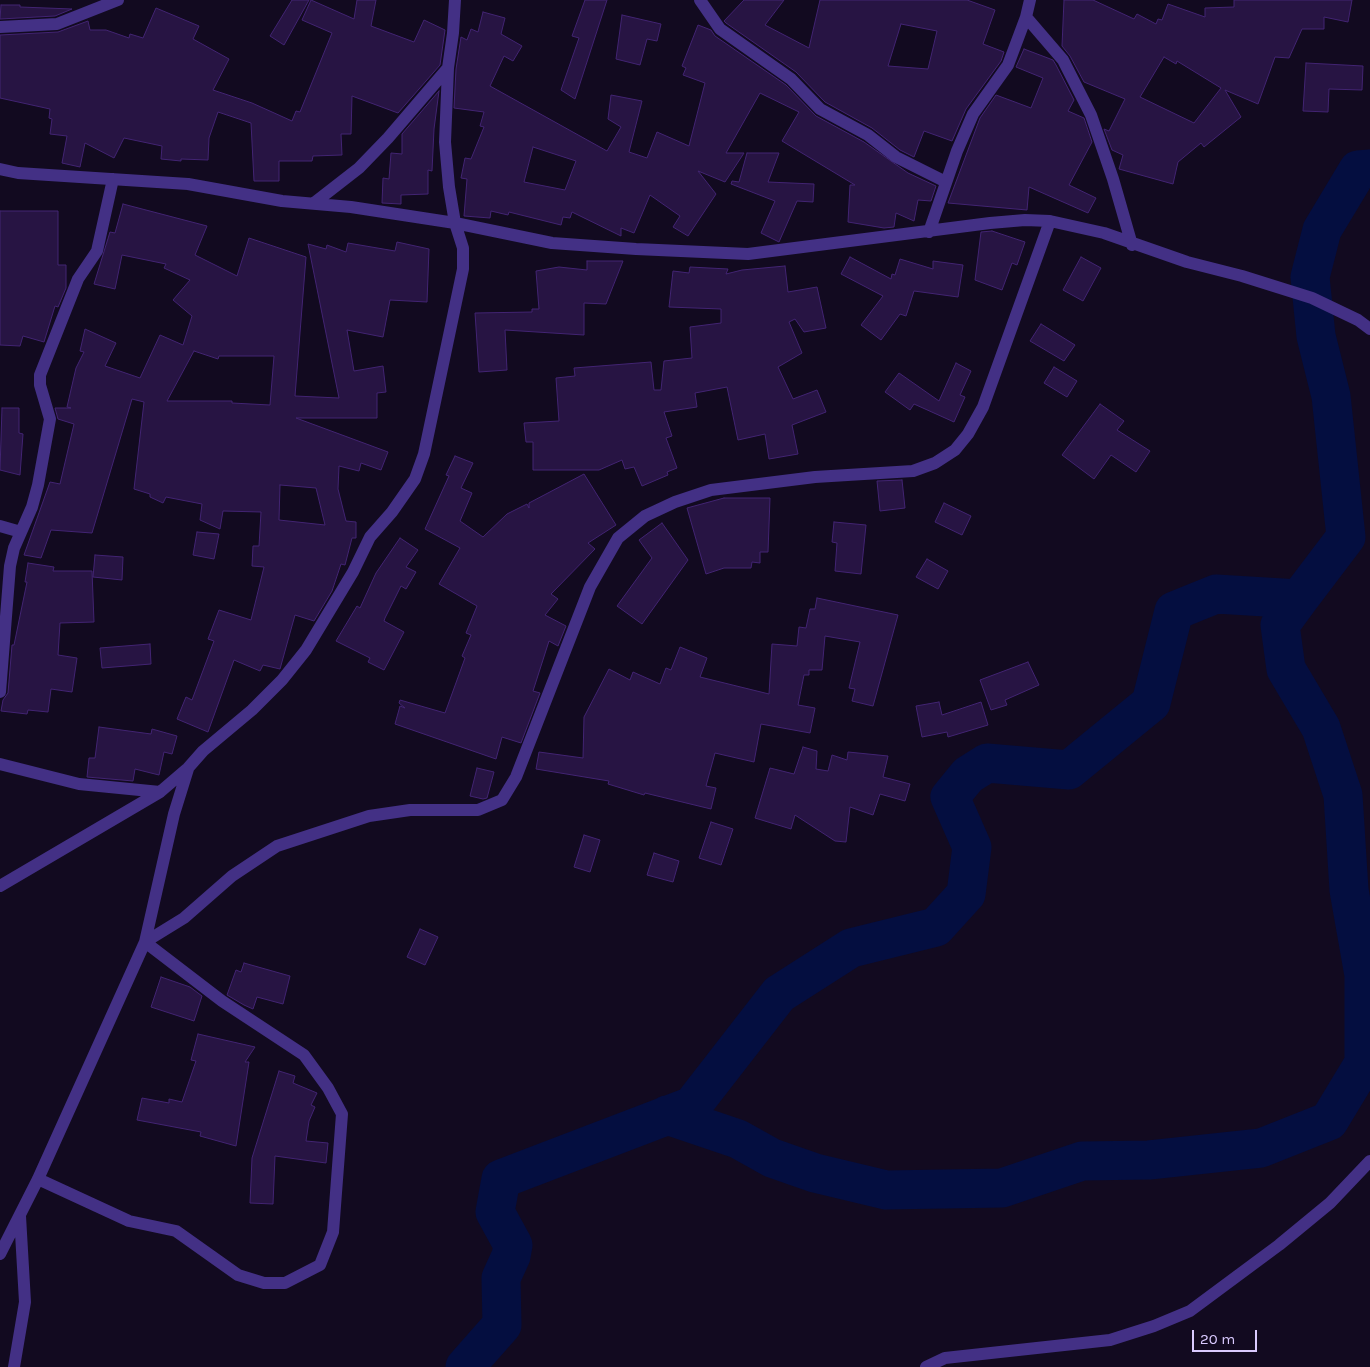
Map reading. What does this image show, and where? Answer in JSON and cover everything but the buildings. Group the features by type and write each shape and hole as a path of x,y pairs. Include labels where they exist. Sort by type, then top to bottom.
{"street":[{"path":"0,27 58,24 118,0"},
{"path":"0,886 160,792 252,710 282,680 306,650 353,572 370,537 392,512 415,479 424,454 463,269 463,248 455,223 449,187 445,142 448,68 453,33 454,0"},
{"path":"700,0 720,29 791,79 820,109 868,136 896,157 946,182"},
{"path":"929,232 946,182 973,114 1008,65 1026,18 1030,0"},
{"path":"1026,18 1063,60 1091,116 1113,179 1132,244"},
{"path":"314,203 358,168 388,138 448,68"},
{"path":"0,169 18,173 188,184 243,196 314,203 455,223 552,244 748,254 1025,220 1050,221 1080,226 1132,244 1312,298 1358,320 1370,329"},
{"path":"0,692 10,566 38,485 50,419 40,386 40,375 78,279 97,251 113,180"},
{"path":"146,942 184,918 232,876 277,846 369,816 410,810 478,810 502,800 516,777 590,587 618,538 645,516 675,502 711,490 815,477 912,471 935,463 955,450 968,434 983,407 1050,221"},
{"path":"0,526 21,532"},
{"path":"0,764 80,784 160,792"},
{"path":"0,1254 38,1179 146,942 174,814 188,768"},
{"path":"38,1179 129,1221 176,1231 238,1275 264,1283 285,1283 320,1265 333,1232 342,1114 304,1054 222,1001 146,942"},
{"path":"926,1367 945,1358 1110,1340 1154,1326 1190,1311 1279,1246 1330,1203 1370,1161"},
{"path":"14,1367 25,1302 20,1215"}],"waterway":[{"path":"465,1367 502,1325 501,1278 511,1256 513,1245 495,1212 501,1179 692,1106 779,994 851,948 936,927 966,894 972,847 950,797 968,775 987,763 1069,770 1151,703 1174,611 1216,594 1299,599 1346,537 1331,396 1316,336 1310,277 1322,230 1358,170 1370,169"},
{"path":"667,1115 738,1139 772,1158 815,1173 886,1190 1002,1188 1082,1161 1149,1160 1261,1148 1329,1121 1364,1063 1364,975 1349,890 1343,795 1321,728 1286,669 1280,625 1299,599"}]}
